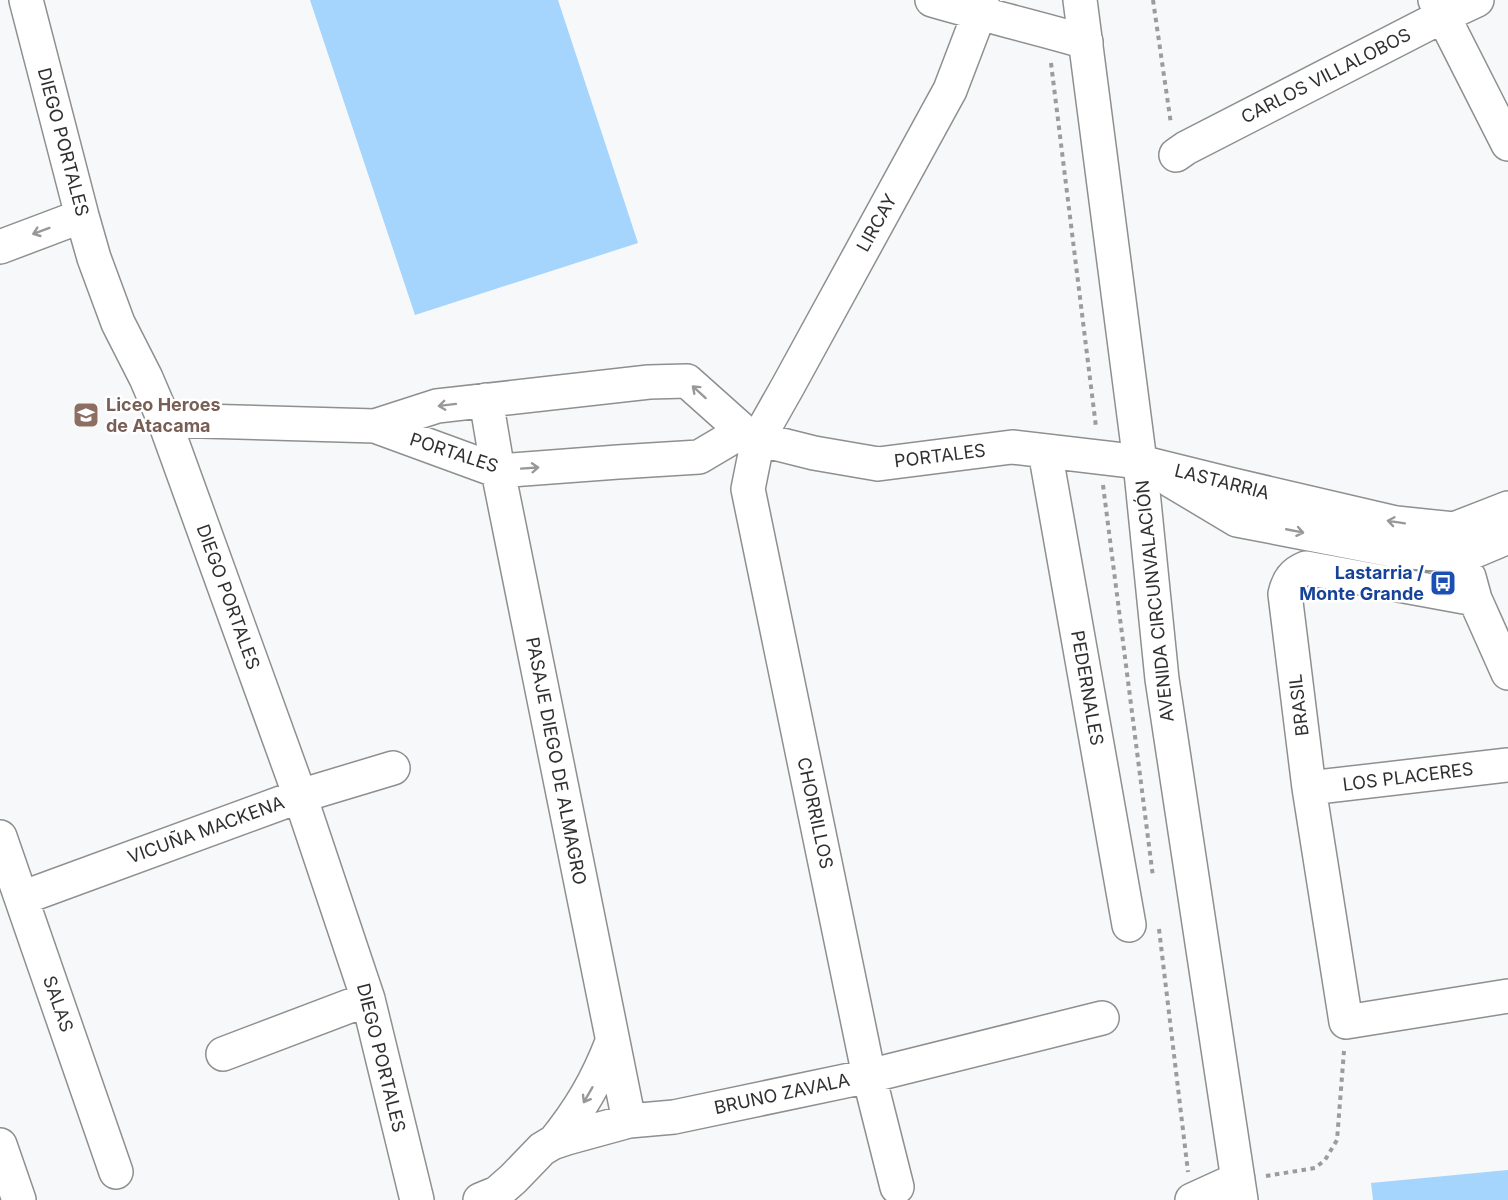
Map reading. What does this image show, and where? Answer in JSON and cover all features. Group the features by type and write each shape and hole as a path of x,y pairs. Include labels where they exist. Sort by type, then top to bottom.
{"street":[{"name":"DIEGO PORTALES","path":"26,0 94,258 127,343 146,378 164,420 300,796 368,999 412,1198"},
{"path":"932,0 980,7 1086,42"},
{"name":"AVENIDA CIRCUNVALACIÓN","path":"1080,0 1140,462 1162,679 1240,1190"},
{"name":"CARLOS VILLALOBOS","path":"1176,154 1439,8 1477,0"},
{"name":"LIRCAY","path":"750,435 788,386 950,90 980,7"},
{"path":"1439,8 1508,144"},
{"path":"0,247 82,216"},
{"name":"PORTALES","path":"375,426 437,406 650,382 687,381 750,435 814,453 878,464 1012,447 1140,462"},
{"name":"PASAJE DIEGO DE ALMAGRO","path":"486,400 498,471 628,1121"},
{"name":"PORTALES","path":"164,420 375,426 498,471 699,458 750,435"},
{"name":"CHORRILLOS","path":"750,435 748,489 869,1076 897,1187"},
{"name":"PEDERNALES","path":"1045,451 1144,926"},
{"name":"LASTARRIA","path":"1140,462 1237,520 1397,551 1508,537"},
{"name":"LASTARRIA","path":"1459,542 1508,508"},
{"path":"1459,542 1475,599 1508,674"},
{"name":"BRASIL","path":"1346,1022 1309,788 1285,594 1287,585 1292,576 1306,568 1475,599"},
{"name":"LOS PLACERES","path":"1309,788 1508,765"},
{"name":"VICUÑA MACKENA","path":"22,898 300,796 393,768"},
{"name":"SALAS","path":"0,837 116,1172"},
{"path":"1346,1022 1508,996"},
{"path":"224,1054 368,999"},
{"name":"BRUNO ZAVALA","path":"493,1198 542,1149 554,1142 628,1121 674,1117 869,1076 1102,1018"},
{"path":"554,1142 583,1104 595,1083 612,1042"},
{"path":"0,1145 19,1200"},
{"path":"1195,1199 1240,1190"}],"path":[{"path":"1153,0 1176,154"},
{"path":"1047,30 1153,880"},
{"path":"1144,926 1188,1173 1195,1199"},
{"path":"1240,1190 1315,1168 1325,1160 1337,1140 1346,1022"}],"shaded area":[{"path":"310,0 558,0 638,243 415,315"},
{"path":"1508,1170 1508,1200 1373,1200 1371,1183"}],"place":[{"name":"Liceo Heroes de Atacama","path":"86,415"},
{"name":"Lastarria / Monte Grande","path":"1443,583"}]}
